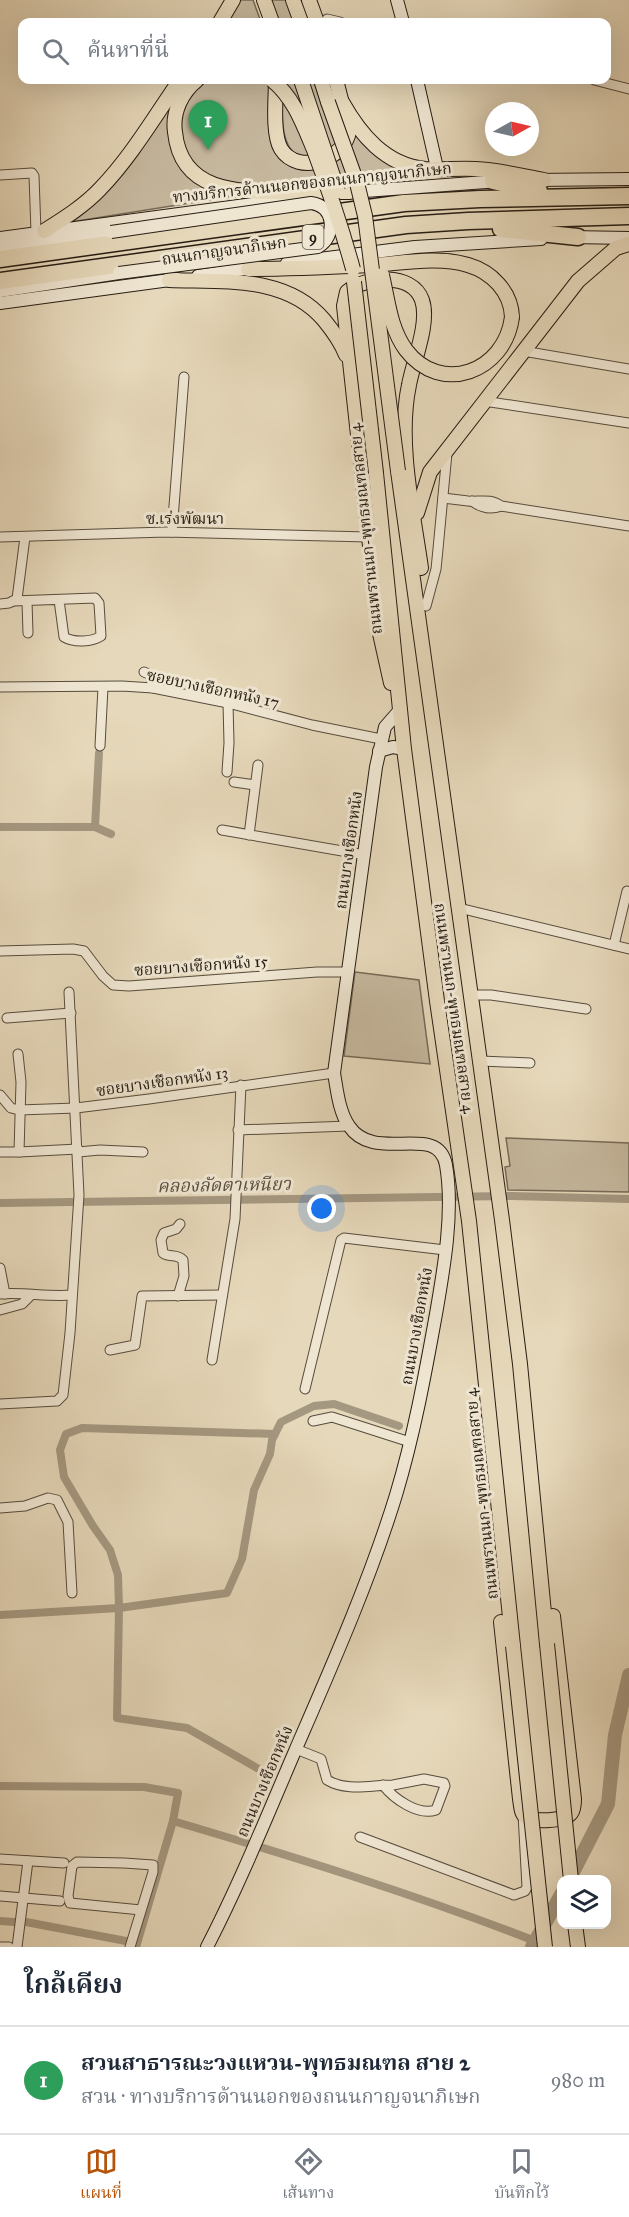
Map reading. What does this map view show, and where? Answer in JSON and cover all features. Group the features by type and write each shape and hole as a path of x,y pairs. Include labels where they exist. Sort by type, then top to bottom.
{"highway":[{"path":"493,181 565,197"},
{"name":"ถนนกาญจนาภิเษก","path":"0,259 405,203 629,196"},
{"name":"ถนนกาญจนาภิเษก","path":"0,281 406,225 629,216"},
{"path":"468,221 484,227 578,237"}],"main road":[{"path":"222,18 233,0"},
{"path":"255,0 262,18"},
{"path":"264,0 271,18"},
{"path":"274,0 281,18"},
{"path":"293,0 300,18"},
{"path":"302,0 308,18"},
{"path":"309,0 320,18"},
{"path":"397,0 402,18"},
{"path":"40,232 70,214 99,190 116,172 177,84"},
{"path":"193,84 183,94 175,117 175,137 180,152 195,173 210,184 252,192 350,192"},
{"path":"274,84 279,144 286,154 299,161 313,163 336,153 346,143 349,131 324,84"},
{"path":"278,84 298,112 341,224"},
{"path":"294,84 326,168 353,269"},
{"name":"ถนนพรานนก-พุทธมณฑลสาย 4","path":"302,84 336,181 353,269 399,711 469,1221 545,1947"},
{"path":"336,84 335,102 384,153 402,164 412,167 485,170 544,180"},
{"path":"418,84 437,168"},
{"name":"ถนนพรานนก-พุทธมณฑลสาย 4","path":"335,102 365,216 441,790 495,1166 520,1364 570,1875"},
{"name":"ทางบริการด้านนอกของถนนกาญจนาภิเษก","path":"0,238 350,192 493,181 629,179"},
{"path":"0,247 311,203 326,209 332,223 331,232 326,241 318,247 0,291"},
{"path":"248,269 300,269 426,261 462,263 480,269 497,282 507,297 512,318 504,344 494,358 468,372 452,374 434,370 419,363 406,350 395,329 379,260 365,216"},
{"path":"0,303 403,248 578,237 629,238"},
{"path":"416,532 416,516 424,486 430,472 447,448 578,280 616,248 629,244"},
{"path":"398,695 389,676 382,648 344,306 347,292 353,287 388,279 402,280 408,284 420,296 424,312 408,387 405,428 439,721 441,790"},
{"path":"169,280 260,285 279,289 295,296 308,304 331,327 344,351 352,377"},
{"name":"ถนนบางเชือกหนัง","path":"207,1947 296,1749 382,1538 410,1442 427,1368 445,1250 447,1187 445,1162 441,1151 434,1146 364,1141 349,1126 338,1095 334,1073 380,745 391,718 399,711"},
{"path":"380,745 404,749"},
{"path":"498,1500 496,1542 503,1653 523,1814 527,1818 538,1821 568,1815 574,1799 547,1572 537,1534"},
{"path":"576,1929 578,1947"}],"street":[{"path":"611,84 629,88"},
{"path":"0,175 32,173 40,232"},
{"path":"523,351 629,369"},
{"path":"172,532 184,377"},
{"path":"484,401 629,423"},
{"path":"426,606 436,569 447,448"},
{"path":"443,498 472,501 480,507 491,509 501,506 629,526"},
{"name":"ซ.เร่งพัฒนา","path":"0,537 172,532 369,537"},
{"path":"13,601 17,596 25,537"},
{"path":"419,552 438,549"},
{"path":"0,604 13,601 97,599 101,636 96,639 72,641 64,637 59,600"},
{"path":"27,602 28,633"},
{"path":"144,672 151,675 153,688"},
{"name":"ซอยบางเชือกหนัง 17","path":"0,687 153,688 228,703 380,745"},
{"path":"100,746 103,687"},
{"path":"227,772 228,703"},
{"path":"249,835 258,765"},
{"path":"234,782 255,785"},
{"path":"222,830 365,855"},
{"path":"614,945 627,891"},
{"path":"459,908 629,949"},
{"name":"ซอยบางเชือกหนัง 15","path":"0,951 73,949 84,951 113,985 129,986 317,972 347,972"},
{"path":"0,1404 52,1402 61,1399 63,1395 68,1364 79,1195 69,992"},
{"path":"471,995 490,995 586,1009"},
{"path":"7,1018 70,1013"},
{"path":"18,1054 21,1082 19,1152"},
{"path":"481,1061 530,1063"},
{"name":"ซอยบางเชือกหนัง 13","path":"19,1110 76,1108 334,1073"},
{"path":"212,1360 236,1204 241,1085"},
{"path":"0,1095 11,1108 19,1110"},
{"path":"238,1130 349,1126"},
{"path":"0,1152 100,1150 143,1152"},
{"path":"178,1296 184,1276 183,1260 178,1256 163,1253 161,1240 164,1233 176,1229 180,1224"},
{"path":"305,1389 341,1240 344,1238 445,1250"},
{"path":"0,1268 3,1294 22,1293 48,1297 72,1295"},
{"path":"0,1310 22,1304 31,1295"},
{"path":"110,1350 135,1345 142,1296 221,1295"},
{"path":"313,1421 332,1417 410,1442"},
{"path":"0,1508 25,1506 48,1498 57,1500 68,1522 72,1593"},
{"path":"296,1749 321,1759 329,1782 354,1787 424,1779 444,1783 445,1786 436,1810 428,1812 400,1802 383,1785"},
{"path":"360,1837 514,1895 521,1894 527,1887 523,1814"},
{"path":"0,1859 64,1863"},
{"path":"17,1947 28,1861"},
{"path":"130,1947 153,1872 153,1865 77,1862 72,1866 68,1896 70,1903 141,1910"},
{"path":"0,1896 60,1901"},
{"path":"0,1947 9,1947"}],"shaded area":[{"path":"236,0 253,0 260,18 226,18"},
{"path":"268,0 298,0 305,18 274,18"},
{"path":"182,84 273,84 281,153 322,164 343,156 354,131 411,172 386,177 257,183 228,197 71,222"},
{"path":"282,84 326,84 336,146 311,158 299,156 291,150 286,141 282,116"},
{"path":"355,972 419,980 430,1064 344,1056"},
{"path":"506,1138 629,1143 629,1192 508,1190 505,1167 510,1166"}],"waterway":[{"path":"95,827 99,753"},
{"path":"0,827 95,827 111,834"},
{"name":"คลองลัดตาเหนียว","path":"0,1203 512,1196 629,1199"},
{"path":"0,1615 119,1608 227,1593 242,1559 254,1490 281,1422 314,1406 334,1404 399,1426"},
{"path":"271,1776 187,1728 117,1718 118,1575 110,1550 64,1477 60,1450 66,1434 82,1428 275,1434"},
{"path":"572,1875 608,1804 615,1735 629,1675"},
{"path":"0,1786 144,1787 178,1793 173,1821 356,1877 535,1941"},
{"path":"136,1947 173,1821"},
{"path":"532,1947 557,1902"},
{"path":"0,1921 14,1922"},
{"path":"26,1922 126,1941"}],"place":[{"name":"สวนสาธารณะวงแหวน-พุทธมณฑล สาย 2","path":"208,150"}]}
